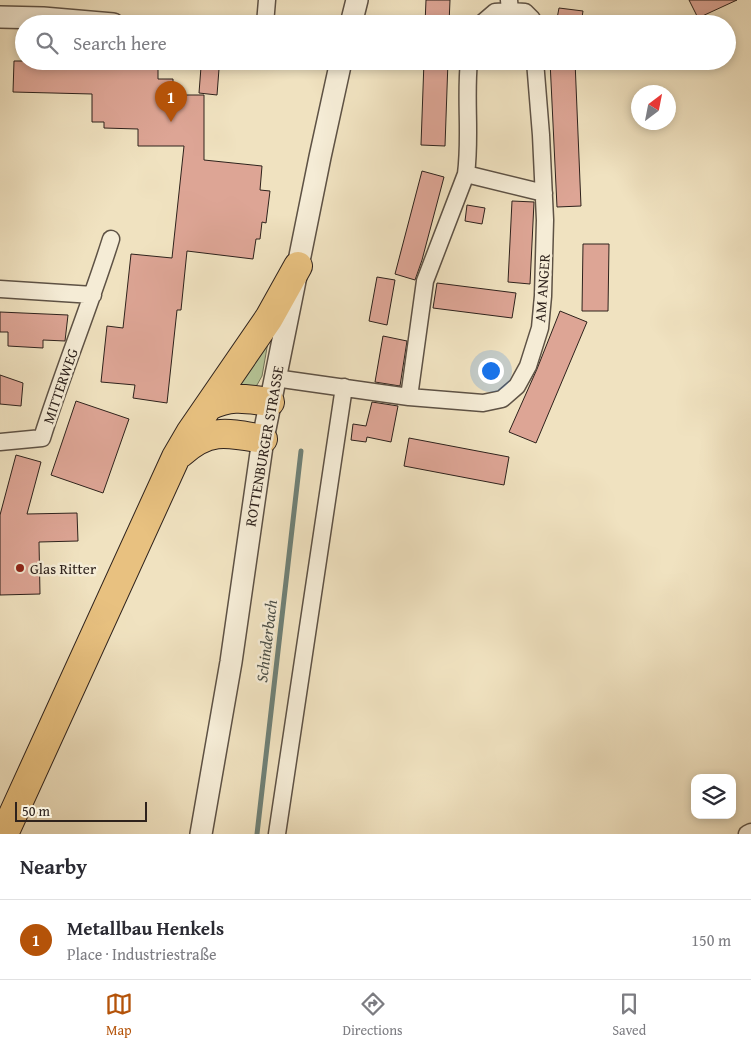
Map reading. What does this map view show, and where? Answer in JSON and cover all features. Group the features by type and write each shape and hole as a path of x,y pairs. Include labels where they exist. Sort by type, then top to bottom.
{"highway":[{"path":"4,834 176,457 190,433 269,318 298,266"},
{"path":"209,406 224,399 273,390"},
{"path":"176,457 190,444 208,435 228,433 263,439"}],"street":[{"path":"266,15 267,0"},
{"path":"353,15 357,0"},
{"path":"491,15 509,6 528,15"},
{"path":"0,17 15,17"},
{"name":"ROTTENBURGER STRASSE","path":"201,834 231,662 263,439 339,70"},
{"path":"409,397 425,281 466,174 468,70"},
{"name":"AM ANGER","path":"273,390 344,387 409,397 483,403 502,399 517,386 528,366 540,328 545,257 544,193 536,70"},
{"path":"466,174 544,193"},
{"name":"MITTERWEG","path":"0,442 42,438 53,402 93,295 111,238"},
{"path":"0,289 93,295"},
{"path":"277,834 344,387"},
{"path":"747,834 751,832"}],"green space":[{"path":"265,338 268,342 262,376 257,385 252,388 237,389"}],"building":[{"path":"426,0 450,0 449,15 425,15"},
{"path":"689,0 737,0 704,15 696,15"},
{"path":"559,8 583,11 582,15 558,15"},
{"path":"14,61 15,70 158,70 158,79 173,79 173,95 204,95 204,160 262,166 260,190 270,191 266,223 262,222 260,239 256,239 253,259 187,251 181,310 177,310 167,403 133,398 135,385 101,382 107,326 123,328 131,254 172,258 184,146 138,146 138,129 104,128 104,122 92,122 92,94 13,92"},
{"path":"201,70 219,70 217,95 199,93"},
{"path":"424,70 448,70 445,146 421,145"},
{"path":"550,70 575,70 581,206 557,207"},
{"path":"422,171 444,177 415,280 395,274"},
{"path":"512,201 534,202 530,284 508,282"},
{"path":"467,205 485,208 482,224 465,221"},
{"path":"583,244 609,244 608,311 582,311"},
{"path":"377,277 395,280 387,325 369,321"},
{"path":"437,283 516,293 512,318 433,308"},
{"path":"560,311 587,322 536,443 509,432"},
{"path":"0,312 68,315 65,341 43,340 43,348 8,346 8,332 0,332"},
{"path":"383,336 407,341 400,386 375,382"},
{"path":"0,375 23,383 21,406 0,404"},
{"path":"76,401 129,419 103,493 51,475"},
{"path":"372,402 398,406 391,442 367,437 366,442 351,440 353,424 366,426"},
{"path":"409,438 509,457 504,485 404,466"},
{"name":"Glas Ritter","path":"16,455 41,462 27,514 77,513 78,541 39,542 40,594 0,595 0,515"}],"waterway":[{"name":"Schinderbach","path":"257,834 301,451"}],"place":[{"name":"Metallbau Henkels","path":"171,122"},
{"name":"Glas Ritter","path":"20,568"}]}
